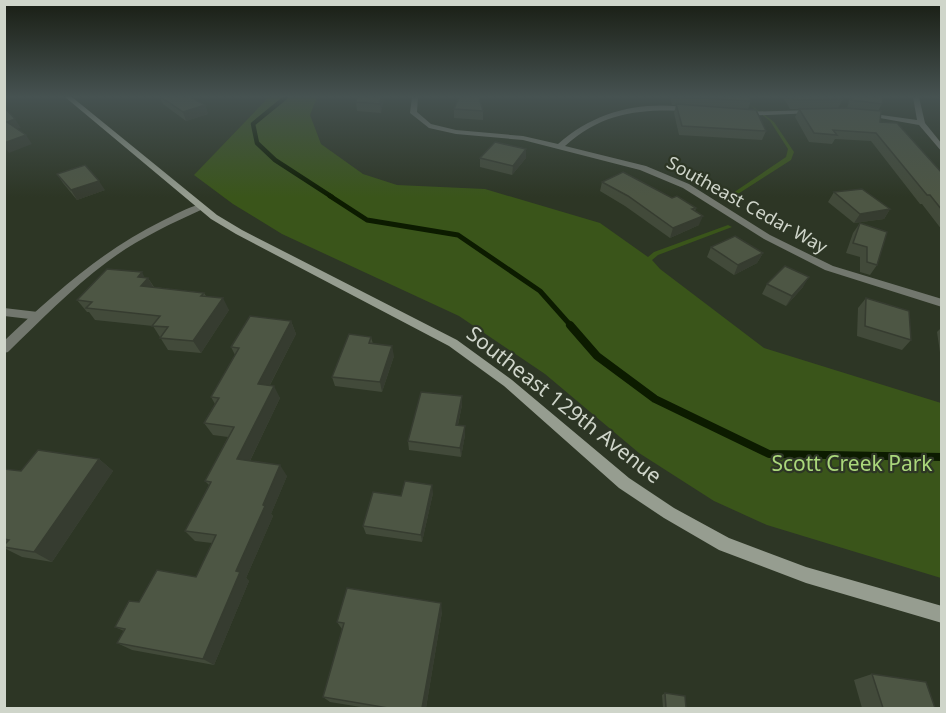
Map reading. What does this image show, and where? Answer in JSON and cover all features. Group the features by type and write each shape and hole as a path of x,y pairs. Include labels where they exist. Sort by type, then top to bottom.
{"main road":[{"name":"Southeast 129th Avenue","path":"108,130 200,207 239,232 453,343 508,383 624,483 669,513 725,544 760,560 942,615"}],"street":[{"name":"Southeast Cedar Way","path":"445,130 503,135 560,147 664,176 686,186 767,237 829,268 942,303"},
{"path":"560,147 576,130"},
{"path":"927,130 942,150"},
{"path":"4,349 78,279 112,253 151,230 200,207"},
{"path":"4,312 38,316"}],"green space":[{"name":"Scott Creek Park","path":"237,130 316,130 321,144 363,174 397,185 485,189 600,223 648,257 654,252 728,225 732,227 658,255 652,260 660,269 764,348 941,403 941,578 767,525 714,501 639,453 545,374 459,316 282,234 233,204 194,175"},
{"path":"776,130 780,130 794,152 791,160 730,199 727,197 786,157 788,149"}],"building":[{"path":"4,130 19,130 26,135 4,143"},
{"path":"812,130 833,130 837,135 814,133"},
{"path":"837,130 904,130 942,173 942,210 930,195 927,195 876,133"},
{"path":"495,142 526,149 513,166 480,158"},
{"path":"85,165 99,181 71,190 57,174"},
{"path":"623,172 672,198 677,196 696,208 692,209 703,216 673,228 628,196 602,182"},
{"path":"862,189 890,209 860,214 834,192"},
{"path":"860,223 887,232 877,265 867,262 867,247 853,243"},
{"path":"735,236 763,253 738,265 711,247"},
{"path":"785,266 809,277 792,296 767,284"},
{"path":"107,269 142,272 138,277 148,278 141,286 204,293 201,296 223,298 193,341 160,338 168,327 152,326 160,316 86,308 92,302 77,300"},
{"path":"866,298 909,311 911,340 865,326"},
{"path":"250,316 291,321 258,384 274,386 237,459 280,465 263,505 265,506 236,571 240,572 203,659 117,643 125,629 115,627 129,601 139,602 157,570 196,577 216,535 185,531 211,482 205,481 234,427 204,423 219,398 211,397 239,348 231,347"},
{"path":"349,334 371,337 369,343 392,346 380,382 332,377"},
{"path":"421,392 462,396 456,425 465,426 460,448 408,441"},
{"path":"38,450 99,459 34,552 4,547 9,540 4,539 4,469 21,471"},
{"path":"405,481 432,485 421,535 363,526 373,492 401,496"},
{"path":"347,588 441,603 422,708 388,708 323,697 344,623 337,622"},
{"path":"872,674 926,682 935,708 883,708"},
{"path":"665,693 685,696 686,708 666,708"}],"waterway":[{"path":"254,130 257,143 275,160 332,197"},
{"path":"330,196 367,220 458,235 540,291 572,327"},
{"path":"570,325 597,356 655,399 769,454 942,457"}]}
